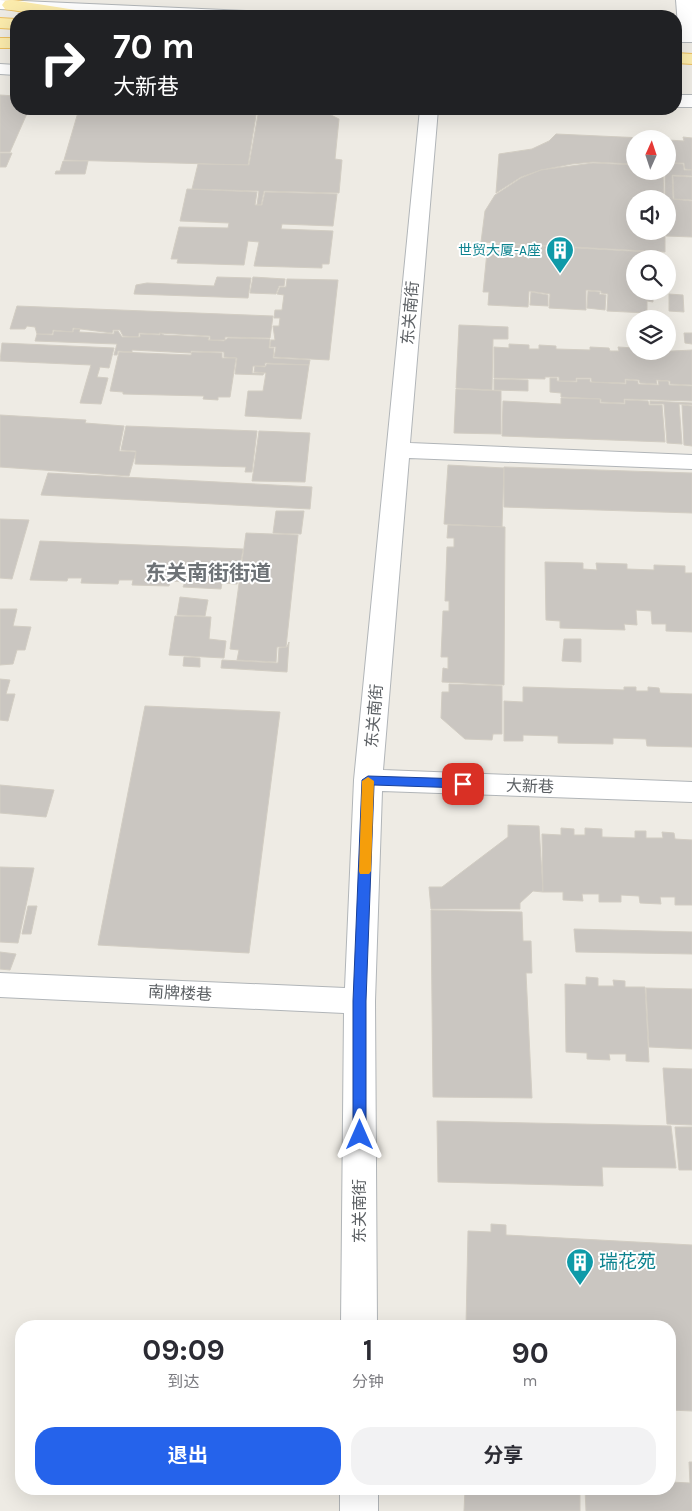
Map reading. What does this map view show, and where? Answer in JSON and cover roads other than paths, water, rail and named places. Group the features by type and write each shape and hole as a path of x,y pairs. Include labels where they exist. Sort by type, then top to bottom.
{"main road":[{"path":"5,5 40,10"}],"street":[{"path":"685,0 686,38"},
{"path":"5,5 115,10"},
{"name":"东关南街","path":"359,1320 360,1001 368,780 428,115"},
{"path":"398,450 692,462"},
{"name":"大新巷","path":"368,780 692,792"},
{"name":"南牌楼巷","path":"0,984 360,1001"},
{"path":"359,1495 359,1511"}],"place":[{"name":"世贸大厦-A座","path":"560,274"},
{"name":"瑞花苑","path":"580,1286"}],"district":[{"name":"东关南街街道","path":"208,573"}]}
